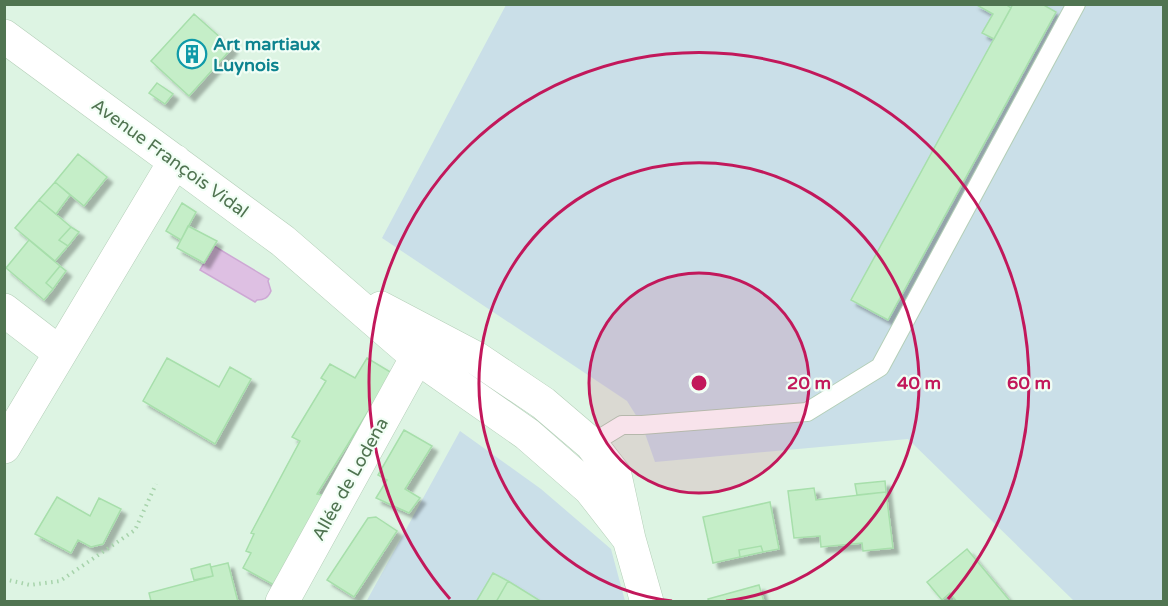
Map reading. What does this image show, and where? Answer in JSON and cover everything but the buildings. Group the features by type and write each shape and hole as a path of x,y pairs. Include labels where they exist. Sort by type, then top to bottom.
{"street":[{"name":"Avenue François Vidal","path":"4,36 283,241 417,357 526,434 590,489 629,539"},
{"path":"4,447 175,161"},
{"name":"Avenue François Vidal","path":"333,282 477,358 543,403 591,444 615,474 629,539 647,602"},
{"path":"4,310 60,353"},
{"name":"Allée de Lodena","path":"282,602 417,357"}],"lane":[{"path":"591,444 622,425 807,412 880,368 1076,4"}],"path":[{"path":"4,579 30,585 60,581 135,530 156,484"}],"shaded area":[{"path":"5,5 1163,5 1163,601 5,601"},
{"path":"506,5 1163,5 1163,601 1074,601 908,439 655,462 642,425 627,401 382,238"},
{"path":"214,246 269,279 271,291 267,297 255,302 200,270"},
{"path":"460,431 541,489 611,549 625,601 366,602"}],"place":[{"name":"Art martiaux Luynois","path":"192,54"}]}
